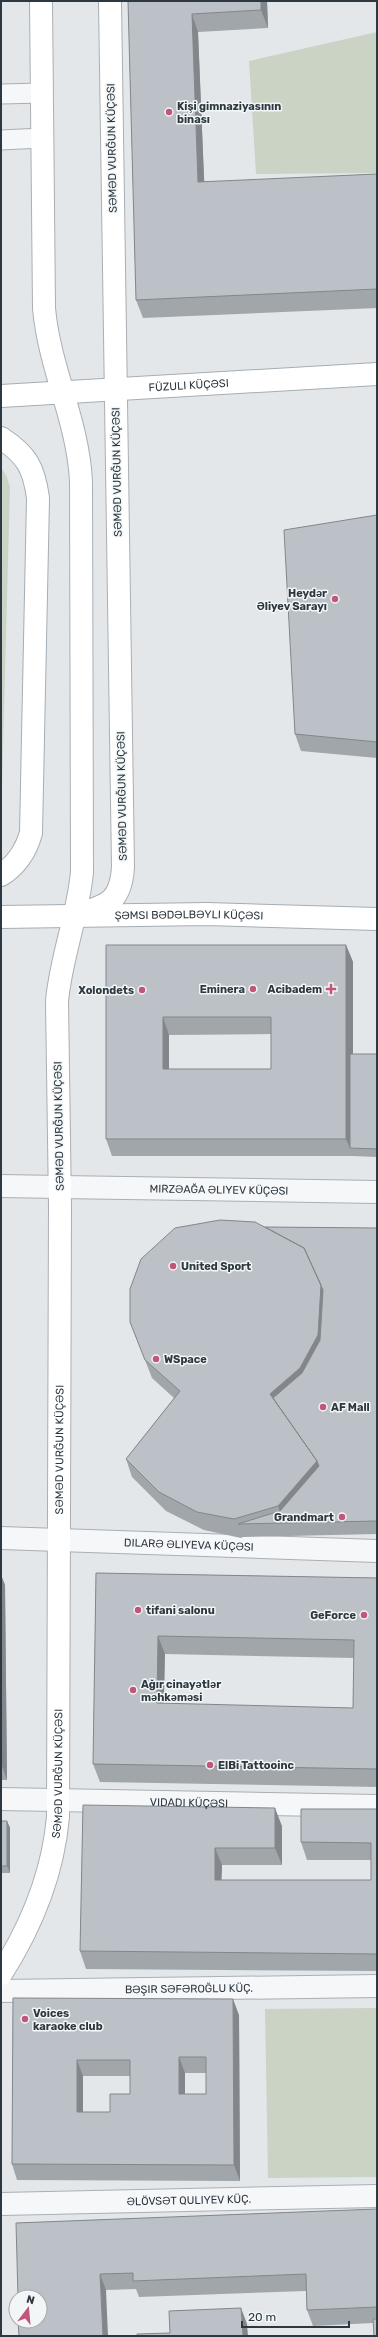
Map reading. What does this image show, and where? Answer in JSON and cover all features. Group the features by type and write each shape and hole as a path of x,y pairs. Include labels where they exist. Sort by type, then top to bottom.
{"main road":[{"name":"SƏMƏD VURĞUN KÜÇƏSI","path":"1,1974 29,1926 44,1886 57,1830 59,1800 60,1539 60,1187 58,1001 61,971 80,889 83,844 81,480 77,439 48,339 44,308 40,1"},
{"name":"SƏMƏD VURĞUN KÜÇƏSI","path":"75,915 103,907 112,901 120,889 122,878 110,1"},
{"name":"FÜZULI KÜÇƏSI","path":"1,396 116,388 377,374"},
{"path":"1,438 28,461 35,475 38,498 31,833 26,848 17,862 1,875"},
{"name":"ŞƏMSI BƏDƏLBƏYLI KÜÇƏSI","path":"1,917 207,914 377,919"}],"street":[{"name":"MIRZƏAĞA ƏLIYEV KÜÇƏSI","path":"1,1186 377,1192"},
{"name":"DILARƏ ƏLIYEVA KÜÇƏSI","path":"1,1538 377,1551"},
{"name":"VIDADI KÜÇƏSI","path":"1,1799 377,1806"},
{"name":"BƏŞIR SƏFƏROĞLU KÜÇ.","path":"1,1991 377,1986"},
{"name":"ƏLÖVSƏT QULIYEV KÜÇ.","path":"1,2204 377,2196"}],"lane":[{"path":"1,94 42,92"},
{"path":"1,140 42,138"}],"shaded area":[{"path":"377,32 377,173 256,174 249,61"},
{"path":"1,467 7,477 10,487 1,825"},
{"path":"377,2008 377,2177 268,2178 265,2009"}],"building":[{"name":"Kişi gimnaziyasının binası","path":"128,1 261,1 261,10 192,14 198,182 377,174 377,289 136,300"},
{"name":"Heydər Əliyev Sarayı","path":"377,515 377,742 295,734 284,530"},
{"path":"106,945 346,945 346,1139 106,1139","holes":["163,1017 271,1017 271,1069 163,1069"]},
{"path":"350,1054 377,1054 377,1149 350,1148"},
{"path":"220,1220 255,1222 304,1248 321,1285 318,1335 300,1368 270,1394 317,1461 278,1506 234,1519 197,1512 159,1492 126,1459 180,1391 145,1360 130,1322 130,1289 141,1259 175,1228"},
{"path":"265,1227 377,1228 377,1521 238,1524 280,1511 319,1466 273,1398 302,1373 320,1340 323,1290 304,1248"},
{"name":"Ağır cinayətlər məhkəməsi","path":"96,1573 377,1578 377,1769 93,1764","holes":["158,1636 354,1640 353,1708 157,1703"]},
{"path":"83,1805 275,1808 275,1848 215,1848 215,1880 371,1880 371,1843 301,1842 301,1809 377,1809 377,1954 80,1951"},
{"path":"1,1821 7,1821 7,1866 1,1866"},
{"path":"13,1998 233,1999 234,2165 12,2164","holes":["179,2057 206,2057 206,2094 179,2094","77,2060 130,2060 130,2094 110,2094 110,2112 77,2112"]},
{"path":"377,2209 377,2307 307,2310 306,2274 133,2281 133,2273 100,2274 103,2336 19,2336 19,2329 48,2329 48,2289 18,2289 16,2223"},
{"path":"241,2308 243,2336 137,2336 137,2334 170,2333 169,2311"},
{"path":"373,2319 377,2319 377,2336 374,2336"}],"place":[{"name":"Kişi gimnaziyasının binası","path":"169,112"},
{"name":"Heydər Əliyev Sarayı","path":"335,599"},
{"name":"Eminera","path":"253,989"},
{"name":"Acibadem","path":"331,989"},
{"name":"Xolondets","path":"142,990"},
{"name":"United Sport","path":"173,1266"},
{"name":"WSpace","path":"156,1359"},
{"name":"AF Mall","path":"323,1407"},
{"name":"Grandmart","path":"342,1517"},
{"name":"tifani salonu","path":"138,1610"},
{"name":"GeForce","path":"364,1615"},
{"name":"Ağır cinayətlər məhkəməsi","path":"133,1690"},
{"name":"ElBi Tattooinc","path":"210,1765"},
{"name":"Voices karaoke club","path":"25,2019"}]}
